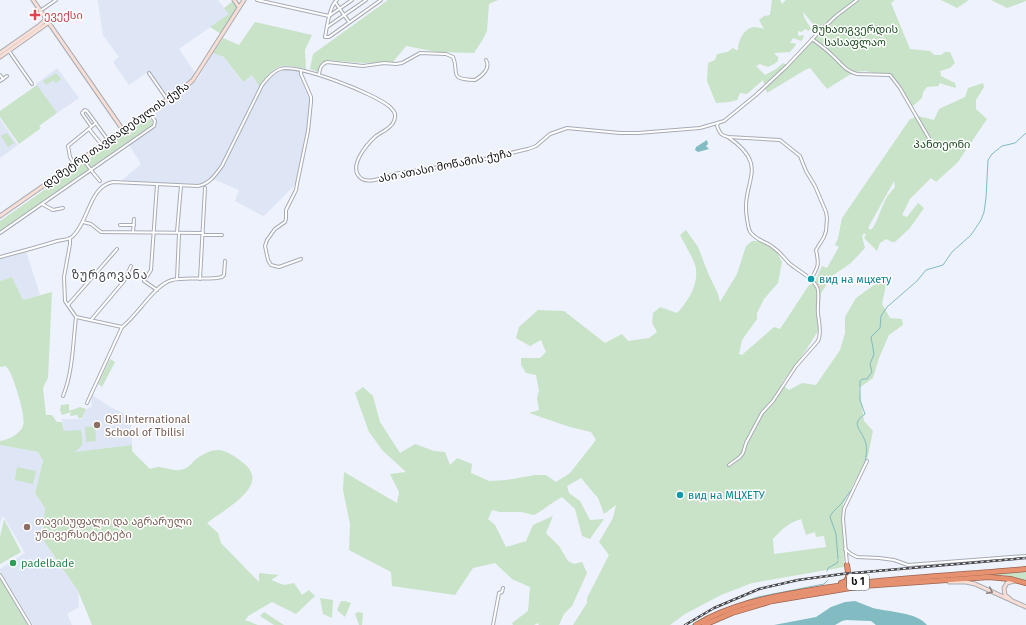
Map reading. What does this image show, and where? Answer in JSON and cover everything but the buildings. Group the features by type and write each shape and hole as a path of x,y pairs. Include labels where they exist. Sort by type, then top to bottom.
{"highway":[{"path":"832,586 846,581 848,576 847,565"},
{"name":"ს 1","path":"696,625 736,607 756,601 832,586 858,582 1026,569"},
{"path":"848,576 852,580 858,582"},
{"name":"ს 1","path":"704,625 744,608 778,599 862,586 998,577 1010,578 1026,583"}],"main road":[{"path":"32,0 123,130"},
{"path":"234,0 239,7"},
{"name":"დემეტრე თავდადებულის ქუჩა","path":"0,216 185,87 197,76 244,0"},
{"path":"0,56 46,19"},
{"path":"0,53 48,23"},
{"path":"1013,601 1004,593 1004,588 1006,585 1013,581 1026,583"},
{"path":"931,582 969,583 1026,607"}],"street":[{"path":"40,11 56,0"},
{"path":"257,0 329,16 352,0"},
{"path":"327,27 366,0"},
{"path":"335,1 329,16 325,37 329,37 381,0"},
{"name":"ასი ათასი მოწამის ქუჩა","path":"70,238 83,222 97,192 106,183 113,182 180,186 204,185 214,177 222,166 262,85 274,72 284,68 301,70 319,75 348,86 378,100 394,112 395,118 391,125 373,140 357,162 356,167 358,175 367,181 394,174 457,164 528,150 536,146 550,134 567,128 620,133 638,133 700,128 719,123 728,118 756,95 836,16 857,0"},
{"path":"335,1 349,22"},
{"path":"812,39 832,55 843,67 852,72 857,74 890,75 900,88 930,140"},
{"path":"9,50 32,84"},
{"path":"319,75 321,66 323,63 327,62 363,66 384,63 396,64 402,63 420,53 438,53 446,54 452,57 454,61 455,73 458,77 475,80 487,69 488,64 486,60"},
{"path":"301,70 301,74 311,97 308,131 297,184 286,210 285,222 275,229 266,240 265,246 268,260 271,265 279,267 301,259"},
{"path":"149,73 167,99"},
{"path":"0,75 3,79"},
{"path":"0,81 7,76"},
{"path":"91,126 83,112 87,111 108,140"},
{"name":"დემეტრე თავდადებულის ქუჩა","path":"0,233 154,126 155,121 148,112"},
{"path":"74,164 70,157 68,146 96,123"},
{"path":"719,123 717,126 720,134 728,137 742,147 753,167 750,186 746,198 746,212 750,231 758,240 774,248 789,263 811,279 818,290 821,336 796,366 762,413 746,443 744,453 729,465"},
{"path":"88,129 102,145"},
{"path":"728,137 780,140 800,156 806,171 815,186 827,218 824,237 816,250 819,262 818,267 811,279"},
{"path":"82,158 100,181"},
{"path":"157,185 151,270 144,281 157,290"},
{"path":"177,280 180,186"},
{"path":"200,279 206,188"},
{"path":"42,204 53,210 63,208"},
{"path":"133,232 134,219"},
{"path":"83,222 91,224 101,232 154,232 222,235"},
{"path":"120,225 134,225"},
{"path":"0,257 70,238 64,277 65,301 76,317 70,370 63,396"},
{"path":"68,305 117,249"},
{"path":"87,403 122,327 130,321 157,290 169,281 222,277 224,275 225,261"},
{"path":"91,320 124,281 131,266"},
{"path":"76,317 122,327"},
{"path":"847,565 844,509 867,461"},
{"path":"845,549 857,557 894,560 908,565 1026,556"},
{"path":"0,575 30,625"},
{"path":"493,625 499,593 502,592 503,588"}],"shaded area":[{"path":"97,0 218,0 229,14 179,49 196,74 191,80 165,98 146,73 129,85 113,62 119,57 103,35"},
{"path":"213,53 224,57 242,82 252,75 260,87 214,175 199,185 125,182 122,180 141,164 123,135 187,89 198,79"},
{"path":"57,68 79,98 57,113 36,84"},
{"path":"286,70 300,72 310,100 306,132 296,184 263,216 235,201 239,190 213,179 222,168 263,87 268,80 278,72"},
{"path":"0,119 18,145 0,158"},
{"path":"26,251 40,295 23,300 12,277 0,281 0,259"},
{"name":"QSI International School of Tbilisi","path":"92,395 110,407 132,417 132,445 68,453 62,419 82,419 86,409 92,407"},
{"name":"თავისუფალი და აგრარული უნივერსიტეტები","path":"0,445 38,452 43,461 35,493 45,508 42,538 78,591 79,607 67,614 72,625 33,625 0,571 0,569 25,553 4,517 2,517 0,525"}],"green space":[{"path":"388,0 498,0 489,4 487,31 474,53 437,52 406,46 393,62 363,63 328,60 321,63 318,72 310,69 313,54"},
{"name":"მუხათგვერდის სასაფლაო","path":"772,0 780,0 782,4 786,0 895,0 891,3 910,49 930,51 934,55 941,55 945,52 950,52 955,63 950,68 940,71 941,76 955,83 956,88 939,83 939,86 927,87 923,92 922,98 913,106 895,79 866,71 854,72 827,89 810,68 767,93 763,80 747,94 740,93 737,100 716,103 707,81 708,63 715,60 717,54 727,52 733,48 738,50 740,39 745,32 754,27 764,29 759,20 764,16 770,15","holes":["803,12 818,30 789,66 783,63 765,75 756,66 760,64 768,67 774,64 778,61 778,57 774,53 790,52 796,45 795,43 790,43 793,38 801,41 803,39 804,35 798,36 798,31 801,32 806,29 808,31 811,29 804,17"]},
{"path":"941,0 969,0 957,8"},
{"path":"991,0 1026,0 1026,1 1007,8"},
{"path":"233,1 238,7 221,34 210,27 229,14 224,8"},
{"path":"255,22 312,35 305,50 306,69 289,66 279,67 264,80 260,87 252,75 243,82 224,57 213,53 223,38 239,45"},
{"path":"56,73 61,79 56,83 54,80 46,85 43,81"},
{"name":"პანთეონი","path":"983,83 984,87 976,100 976,109 987,119 958,162 936,182 931,178 910,199 902,215 907,217 918,203 924,208 910,228 895,242 886,239 880,243 877,251 864,238 866,235 864,233 862,236 865,248 851,263 832,276 821,293 818,331 781,384 789,390 802,383 816,385 840,350 845,333 845,317 856,298 886,276 886,285 882,304 890,318 902,319 903,325 889,335 879,358 873,378 859,388 864,421 873,431 868,456 843,504 844,567 752,583 721,595 685,614 670,625 573,625 587,603 587,598 609,555 599,542 613,518 616,505 604,514 598,498 581,478 567,486 569,493 580,501 590,520 604,519 590,539 582,536 575,509 562,497 534,515 521,512 500,512 492,510 488,519 495,525 506,547 526,541 533,525 553,516 546,533 559,546 568,561 574,564 582,562 587,573 572,606 564,614 559,625 539,625 538,623 534,625 513,625 512,623 528,611 530,587 512,579 495,563 473,568 455,595 392,586 391,572 349,550 350,524 343,490 344,472 397,503 399,492 390,474 406,472 383,451 369,432 355,393 363,387 373,396 380,422 400,453 415,444 434,451 445,452 450,465 457,458 472,464 471,473 489,481 546,475 556,482 570,473 596,440 591,432 570,427 529,413 539,410 537,398 539,391 536,375 526,373 521,365 521,358 540,358 546,352 541,340 530,346 516,338 519,327 538,310 564,311 605,343 622,334 628,341 649,338 657,332 652,323 653,313 660,307 677,313 685,303 694,287 696,269 692,257 680,235 686,230 698,247 720,302 737,274 746,246 752,241 765,242 775,249 782,262 778,283 764,299 757,313 757,319 742,340 739,354 742,355 774,327 780,329 809,285 814,283 822,266 827,268 839,247 835,245 842,218 910,119 918,116 934,120 939,109 965,97 968,88","holes":["894,181 895,187 882,206 871,230 868,228","801,519 806,535 815,532 816,537 824,536 826,547 774,554 773,539 785,527"]},
{"path":"37,85 57,113 39,126 41,128 19,144 0,117 0,111"},
{"path":"150,116 153,124 0,231 0,221"},
{"path":"7,133 14,143 8,147 1,136"},
{"path":"12,277 23,300 52,292 48,378 43,388 46,415 52,415 57,422 62,422 64,431 81,430 82,445 74,452 132,445 132,451 150,469 159,467 176,470 186,468 200,456 215,450 224,451 237,458 250,471 252,479 249,488 234,504 207,523 218,533 221,543 259,582 259,573 279,575 271,580 284,585 294,583 302,595 309,590 315,596 296,614 272,602 248,616 245,621 258,625 92,625 78,591 42,538 45,508 35,493 43,461 38,452 0,445 0,441 17,434 24,422 16,387 11,374 6,366 0,367 0,281"},
{"path":"110,359 115,362 102,387 98,384"},
{"path":"69,404 69,411 80,407 86,409 82,418 78,418 78,415 70,416 71,412 62,415 60,410 61,405"},
{"path":"95,426 96,441 86,442 85,427"},
{"path":"17,467 36,471 33,484 15,480"},
{"path":"4,519 21,552 0,564 0,537"},
{"path":"1026,572 1026,580 1004,575 990,575 888,583 773,599 809,591 837,587"},
{"path":"0,578 28,625 0,625"},
{"path":"320,598 333,600 332,618 323,614"},
{"path":"341,601 351,603 345,617 337,610"},
{"path":"736,610 702,625 700,625 726,613"},
{"path":"264,612 284,625 274,625 260,616"},
{"path":"358,612 363,613 362,625 359,625 355,614"}],"water":[{"path":"707,140 708,144 706,146 709,149 698,152 695,150 696,147"},
{"path":"855,601 873,608 916,617 927,625 876,625 871,621 846,620 835,625 774,625 816,617 831,607 845,602"}],"waterway":[{"path":"865,463 866,444 857,424 865,414 860,400 860,381 862,379 867,379 872,372 870,364 874,354 871,337 880,328 881,316 887,307 917,281 926,270 943,265 952,252 971,235 981,220 984,212 988,160 992,154 1002,146 1015,143 1026,133"},
{"path":"838,559 836,534 830,517 852,489"},
{"path":"827,571 828,568 838,561"},
{"path":"746,601 758,597 824,584 828,580"},
{"path":"692,625 706,617"}],"railway":[{"path":"685,625 714,608 759,589 798,580 842,574 1026,558"}],"place":[{"name":"ევექსი","path":"35,15"},
{"name":"вид на мцхету","path":"811,279"},
{"name":"QSI International School of Tbilisi","path":"97,425"},
{"name":"вид на МЦХЕТУ","path":"680,495"},
{"name":"თავისუფალი და აგრარული უნივერსიტეტები","path":"27,527"},
{"name":"padelbade","path":"13,563"}],"district":[{"name":"ზურგოვანა","path":"110,275"}]}
